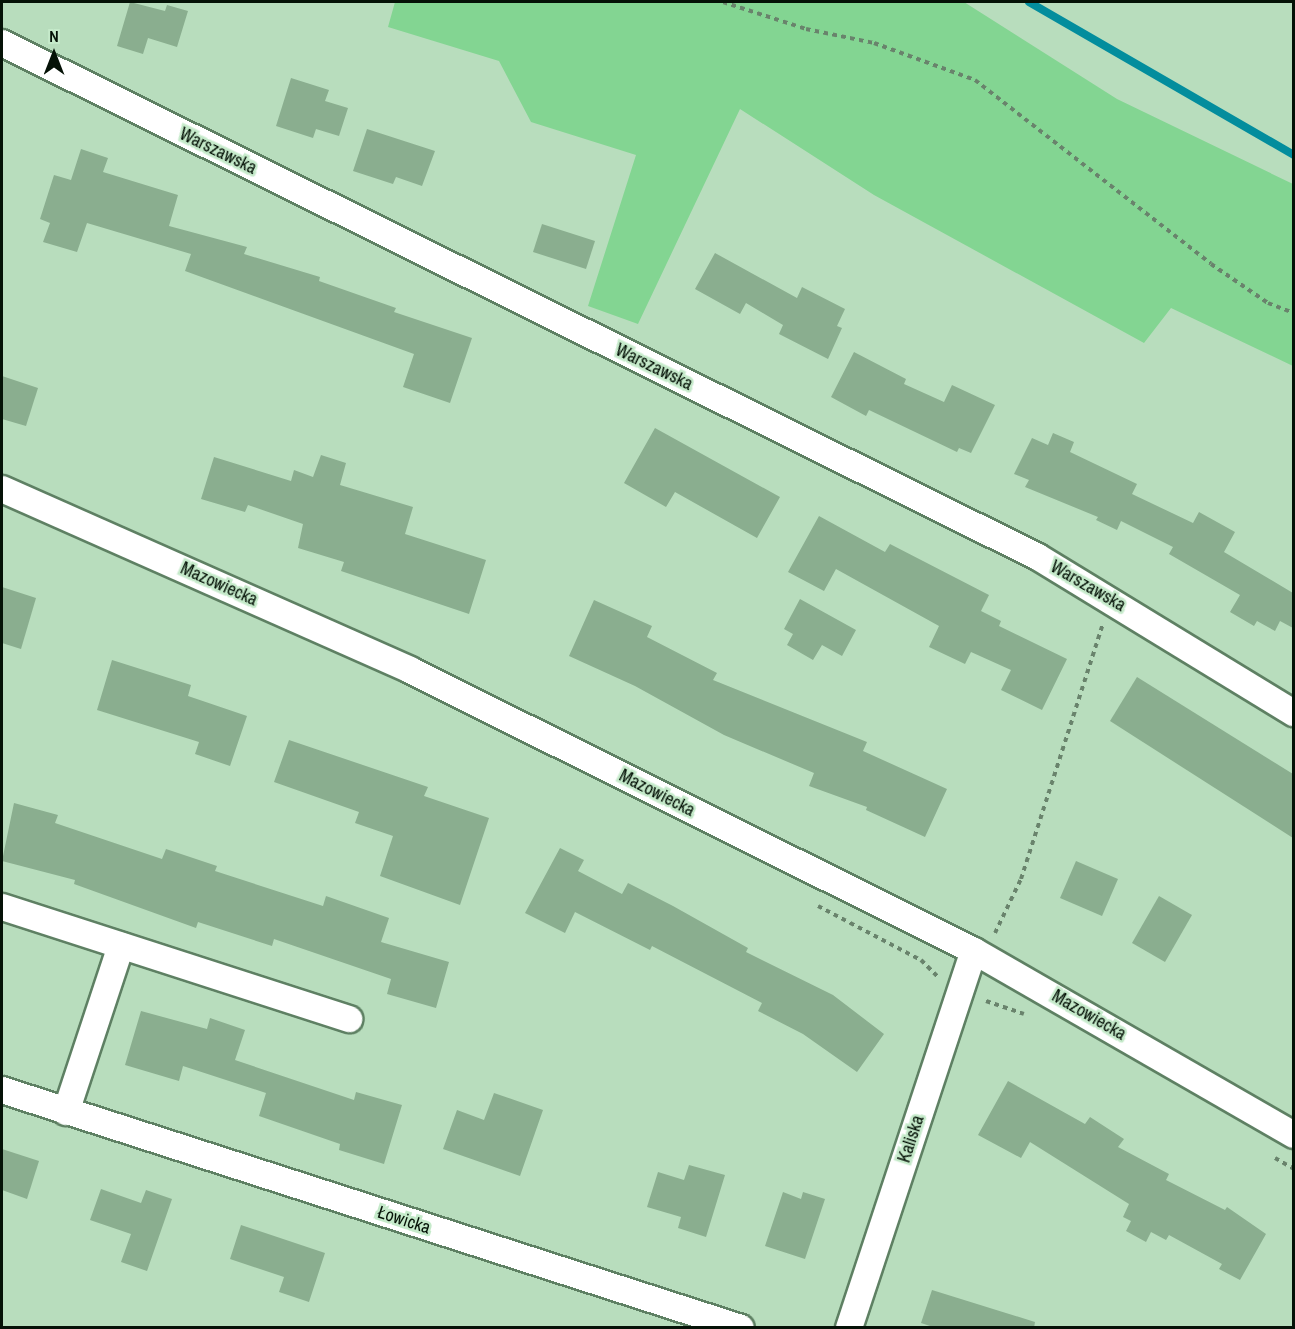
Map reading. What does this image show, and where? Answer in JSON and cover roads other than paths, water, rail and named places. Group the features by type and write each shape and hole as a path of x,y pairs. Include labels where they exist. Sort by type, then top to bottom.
{"street":[{"name":"Warszawska","path":"2,43 1038,557 1117,602 1293,713"},
{"name":"Mazowiecka","path":"2,489 410,670 974,951 1293,1135"},
{"path":"2,907 349,1019"},
{"path":"66,1112 121,946"},
{"name":"Kaliska","path":"849,1328 974,951"},
{"name":"Łowicka","path":"2,1090 741,1328"}],"waterway":[{"path":"1029,2 1294,155"}]}
